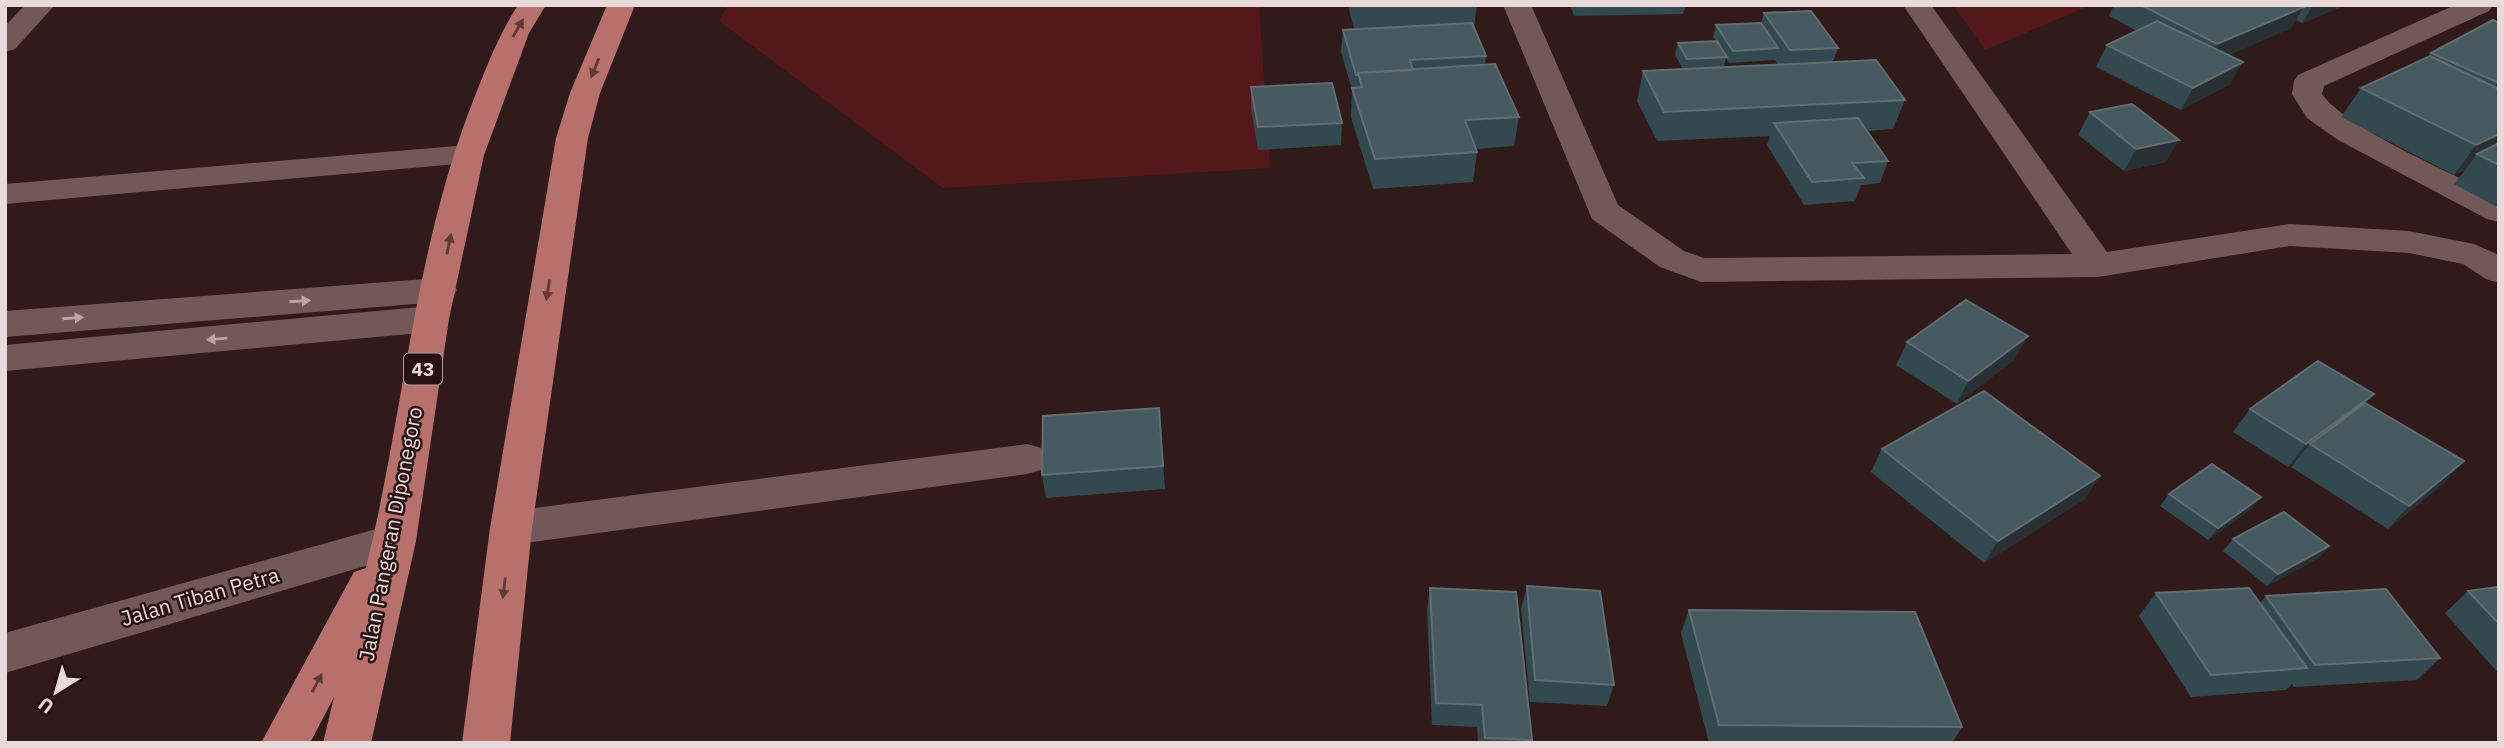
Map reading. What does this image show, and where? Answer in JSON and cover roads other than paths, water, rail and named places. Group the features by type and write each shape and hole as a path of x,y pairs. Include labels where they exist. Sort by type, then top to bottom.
{"highway":[{"name":"Jalan Pangeran Diponegoro","path":"346,743 394,541 435,305 468,155 514,33 532,5"},
{"path":"486,743 511,528 572,138 585,93 621,5"},
{"path":"285,743 394,541"}],"street":[{"path":"5,43 41,5"},
{"path":"1517,5 1604,211 1672,259 1701,270 2098,265 2290,235 2409,243 2474,255 2499,271"},
{"path":"1917,5 2098,265"},
{"path":"2479,5 2309,81 2307,94 2318,111 2348,133 2499,211"},
{"path":"5,194 468,155"},
{"path":"5,324 435,305"},
{"path":"5,358 435,305"},
{"path":"511,528 1027,459"},
{"name":"Jalan Tiban Petra","path":"5,653 394,541"}]}
